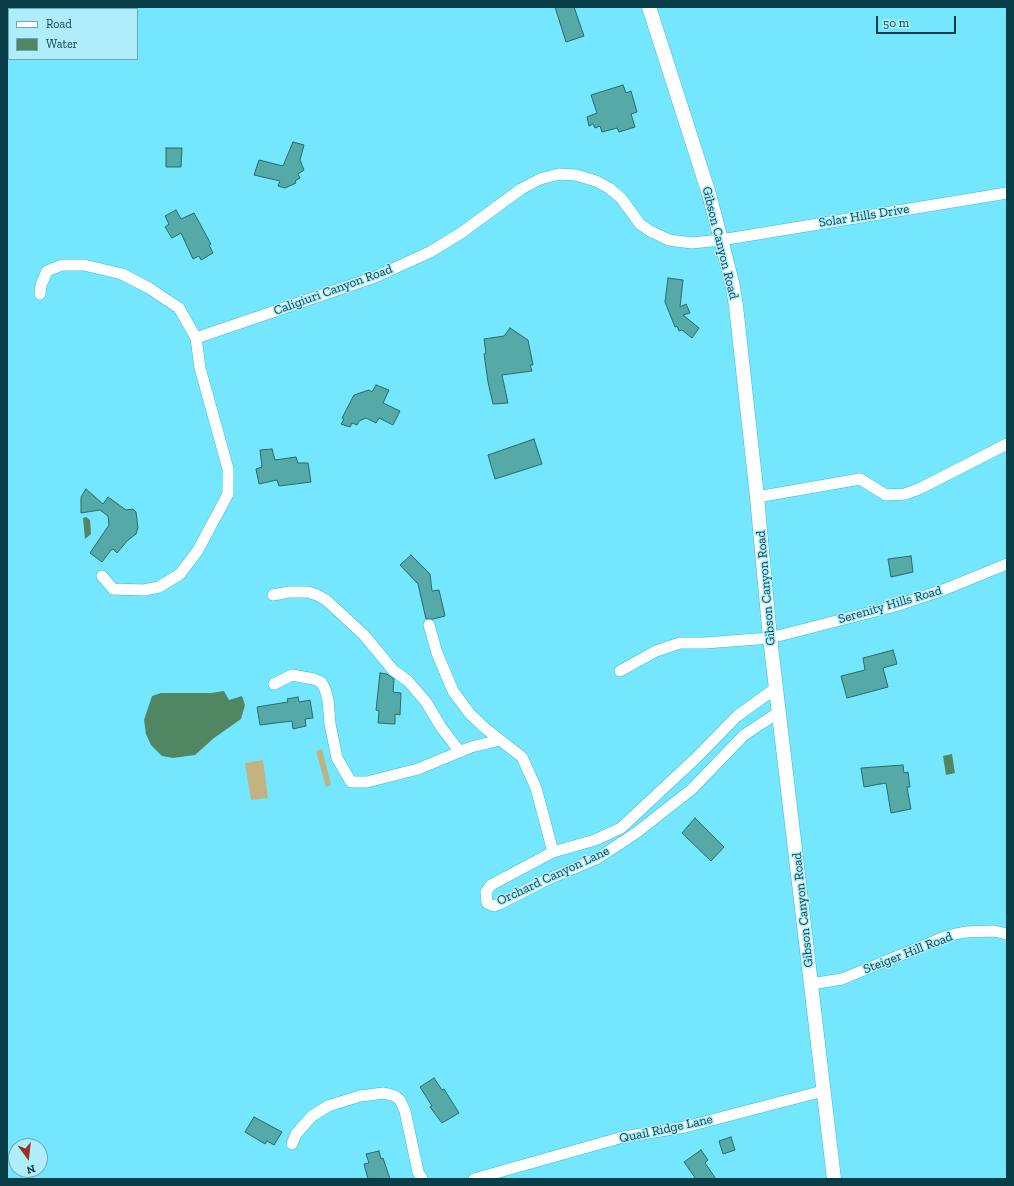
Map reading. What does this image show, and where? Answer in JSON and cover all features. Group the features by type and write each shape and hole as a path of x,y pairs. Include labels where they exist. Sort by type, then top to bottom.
{"main road":[{"name":"Gibson Canyon Road","path":"649,7 709,194 736,306 757,497 770,638 834,1179"}],"street":[{"name":"Caligiuri Canyon Road","path":"196,338 375,278 430,252 461,233 521,189 540,179 559,174 576,174 596,181 609,188 621,198 640,224 660,236 680,242 692,243 721,240"},
{"name":"Solar Hills Drive","path":"721,240 1007,192"},
{"path":"40,294 41,285 47,272 62,266 84,265 122,274 149,288 179,308 196,338 200,368 228,469 228,494 198,550 180,574 159,587 144,590 113,589 102,576"},
{"path":"757,497 860,479 886,495 905,494 919,489 1007,444"},
{"name":"Serenity Hills Road","path":"620,670 656,651 680,643 705,644 770,638 916,600 1007,564"},
{"path":"273,595 289,592 308,592 326,600 364,635 393,670 408,680 426,702 441,727 460,752"},
{"name":"Orchard Canyon Lane","path":"428,625 453,691 470,714 522,757 536,788 553,852"},
{"path":"274,684 292,675 314,679 321,682 328,700 330,724 337,758 351,782 367,782 418,769 460,752 500,740"},
{"name":"Orchard Canyon Lane","path":"776,688 737,716 696,758 621,828 595,840 553,852 491,885 486,892 487,903 494,906 499,904 544,881 598,858 636,834 692,789 744,735 779,712"},
{"name":"Steiger Hill Road","path":"811,984 842,978 946,936 965,932 994,932 1007,934"},
{"name":"Quail Ridge Lane","path":"474,1179 623,1137 685,1127 823,1091"},
{"path":"292,1144 296,1134 312,1116 328,1106 360,1096 384,1093 390,1094 400,1100 405,1111 418,1172 422,1179"}],"shaded area":[{"path":"322,749 331,785 326,787 316,751"},
{"path":"263,760 268,798 251,800 245,763"}],"water":[{"path":"86,517 90,520 91,534 85,539 83,518"},
{"path":"224,691 229,700 242,696 245,705 241,719 214,738 195,755 173,758 162,756 151,745 146,734 144,720 152,696 161,693 211,693"},
{"path":"952,754 955,773 946,775 943,756"}],"building":[{"path":"555,7 574,7 584,36 566,42"},
{"path":"623,85 626,93 631,91 637,112 631,114 635,127 619,132 617,128 602,132 600,126 595,128 593,124 589,126 587,117 597,113 591,95"},
{"path":"293,142 304,145 300,160 304,170 298,174 300,178 295,181 296,183 285,188 278,186 280,181 254,175 259,160 283,166"},
{"path":"166,148 182,148 181,167 166,167"},
{"path":"176,210 181,219 194,213 211,244 209,245 213,253 201,260 199,256 193,259 181,233 172,238 165,227 169,224 165,216"},
{"path":"668,278 683,280 680,307 686,304 690,313 683,315 699,328 692,338 682,330 679,331 677,326 675,327 665,302"},
{"path":"510,328 528,340 533,365 530,365 532,371 502,375 508,403 493,404 484,354 486,353 484,339 504,336"},
{"path":"376,385 389,390 383,403 400,411 393,425 379,418 376,423 366,418 359,421 357,425 352,423 350,427 341,424 344,419 342,418 354,395 369,390 372,392"},
{"path":"534,439 542,464 495,479 488,455"},
{"path":"272,449 275,460 296,457 298,463 308,463 311,482 279,486 277,480 259,484 256,469 262,467 260,450"},
{"path":"86,489 103,504 108,497 126,510 133,509 136,512 138,528 136,534 127,541 117,553 113,549 111,550 102,562 90,553 109,525 108,516 100,510 81,513 81,497"},
{"path":"411,555 430,574 432,591 439,590 445,616 426,619 418,584 400,565"},
{"path":"911,556 913,572 891,577 888,559"},
{"path":"893,650 897,664 883,668 888,687 847,698 841,676 865,670 863,658"},
{"path":"380,673 387,674 394,679 393,692 401,693 400,715 395,714 395,724 378,723 379,711 376,710"},
{"path":"298,697 299,702 310,700 313,718 305,719 306,726 293,729 292,721 260,725 257,707 288,702 287,699"},
{"path":"903,765 904,773 908,772 910,787 907,787 911,809 891,813 886,783 864,787 861,768"},
{"path":"695,818 724,847 711,861 682,833"},
{"path":"434,1078 442,1090 444,1089 459,1113 442,1123 430,1107 432,1106 420,1087"},
{"path":"254,1117 282,1132 274,1145 267,1141 265,1144 245,1132"},
{"path":"731,1137 735,1150 723,1154 719,1141"},
{"path":"701,1150 708,1160 705,1163 716,1179 696,1179 684,1162"},
{"path":"379,1151 390,1179 368,1179 364,1164 369,1163 366,1154"}]}
